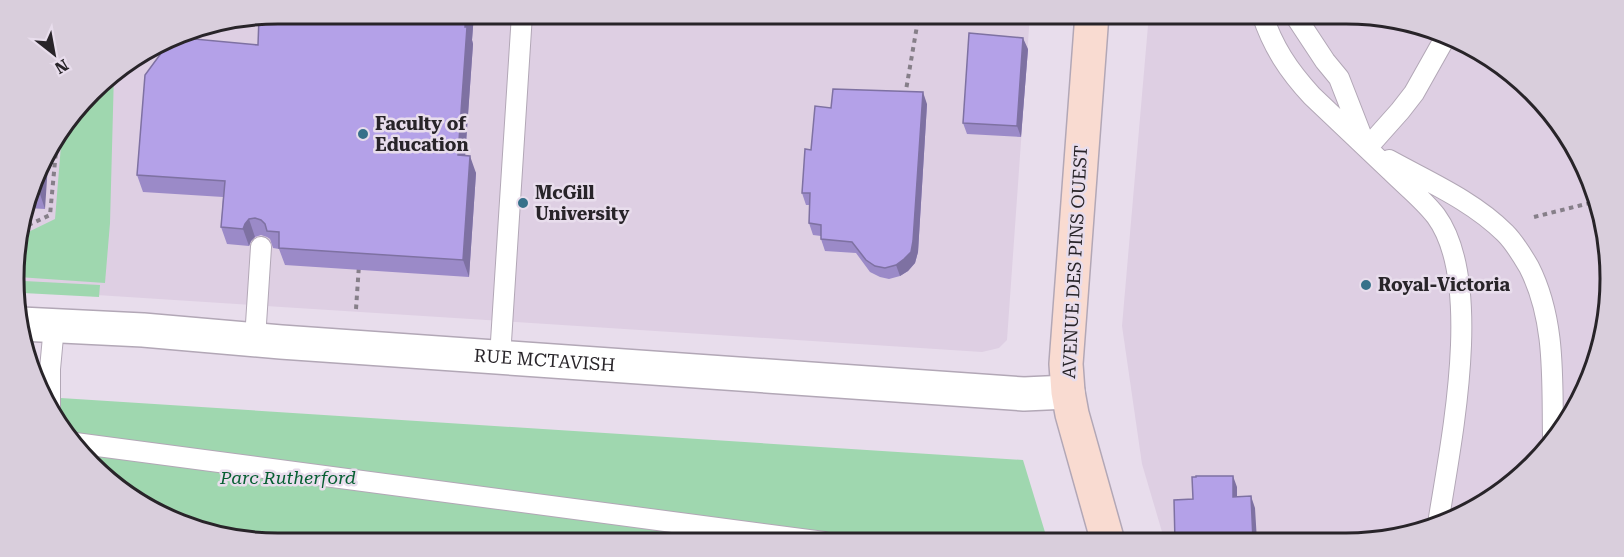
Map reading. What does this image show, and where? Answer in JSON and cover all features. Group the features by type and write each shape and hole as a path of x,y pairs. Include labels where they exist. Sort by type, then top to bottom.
{"main road":[{"name":"AVENUE DES PINS OUEST","path":"1091,24 1066,364 1068,392 1105,533"}],"street":[{"name":"RUE MCTAVISH","path":"28,324 143,330 1024,394 1068,392"}],"lane":[{"path":"500,357 521,24"},
{"path":"1266,24 1282,60 1294,75 1312,96 1437,217 1447,238 1455,262 1460,302 1460,368 1439,515"},
{"path":"1300,24 1324,61 1339,78 1367,148 1472,207 1507,234 1518,249 1540,292 1546,312 1552,353 1553,425"},
{"path":"1367,148 1401,111 1414,93 1442,43"},
{"path":"255,339 261,247"},
{"path":"50,391 54,326"},
{"path":"86,444 756,533"}],"path":[{"path":"904,103 917,24"},
{"path":"30,224 50,215 56,156"},
{"path":"1552,212 1588,203"},
{"path":"357,297 359,259"}],"shaded area":[{"name":"McGill University","path":"278,24 1029,24 1007,340 999,348 982,352 25,290 26,245 43,181 58,151 87,111 111,87 151,58 181,43 229,29"},
{"name":"Royal-Victoria","path":"1148,24 1379,26 1443,43 1487,67 1513,87 1537,111 1557,137 1574,166 1581,181 1595,229 1600,278 1595,328 1581,376 1557,420 1537,446 1513,470 1487,490 1443,514 1395,528 1346,533 1162,533 1142,464 1122,326"}],"green space":[{"path":"114,85 110,223 105,283 24,277 28,232 55,219 61,146 87,111"},
{"path":"24,281 100,285 99,297 25,293"},
{"name":"Parc Rutherford","path":"53,398 1023,460 1045,533 278,533 245,531 181,514 137,490 111,470 87,446"}],"building":[{"name":"Faculty of Education","path":"465,24 467,27 458,155 470,156 463,260 279,248 279,232 267,231 261,220 249,219 243,229 221,227 225,181 137,175 145,75 162,52 194,39 258,45 259,25"},
{"path":"969,33 1023,38 1017,126 963,123"},
{"path":"833,89 923,92 913,241 911,252 896,265 885,268 875,266 866,260 852,242 821,239 821,225 809,223 810,193 802,193 805,149 811,150 815,106 831,108"},
{"path":"1233,476 1233,497 1251,496 1253,533 1175,533 1174,500 1193,499 1192,477"}],"place":[{"name":"Faculty of Education","path":"363,134"},
{"name":"McGill University","path":"523,203"},
{"name":"Royal-Victoria","path":"1366,285"}]}
